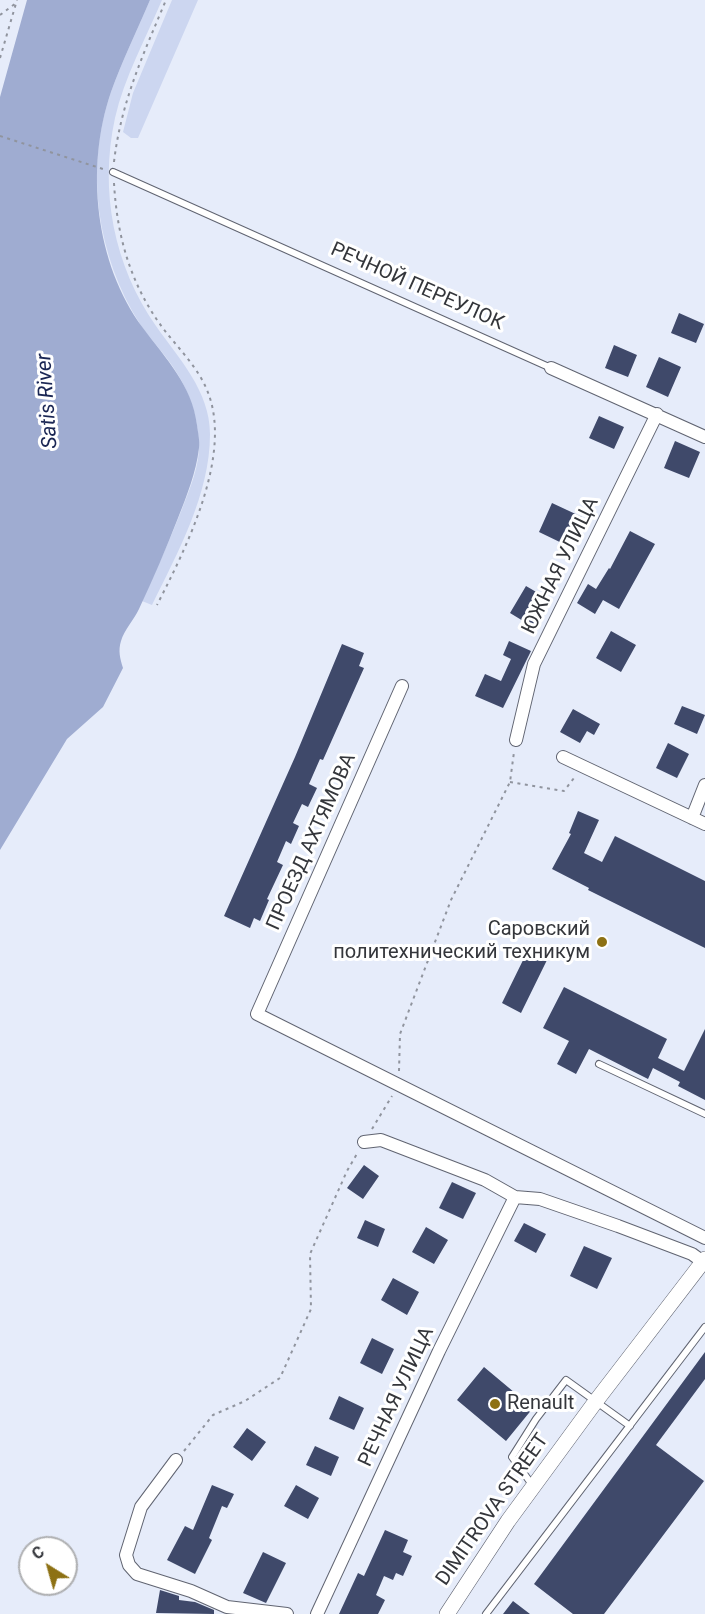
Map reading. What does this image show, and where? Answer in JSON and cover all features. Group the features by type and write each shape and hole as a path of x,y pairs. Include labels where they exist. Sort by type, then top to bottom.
{"street":[{"name":"РЕЧНОЙ ПЕРЕУЛОК","path":"551,368 705,437"},
{"name":"ЮЖНАЯ УЛИЦА","path":"516,740 534,664 657,414"},
{"name":"ПРОЕЗД АХТЯМОВА","path":"399,1084 257,1014 402,686"},
{"path":"563,757 705,824"},
{"path":"692,818 705,785"},
{"path":"399,1084 705,1238"},
{"path":"364,1143 381,1140 485,1180 515,1197 540,1199 692,1254 704,1262"},
{"name":"РЕЧНАЯ УЛИЦА","path":"317,1614 439,1351 515,1197"},
{"name":"DIMITROVA STREET","path":"447,1614 483,1556 596,1401 704,1262"},
{"path":"176,1460 141,1507 126,1555 129,1565 137,1574 191,1591 227,1607 287,1614"}],"lane":[{"name":"РЕЧНОЙ ПЕРЕУЛОК","path":"113,172 551,368"},
{"path":"599,1064 705,1114"},
{"path":"486,1614 705,1328"},
{"path":"534,1486 512,1457 536,1419 566,1380 630,1426"}],"path":[{"path":"158,605 210,480 214,455 213,414 207,390 147,304 126,259 115,199 113,172 118,130 132,80 166,0"},
{"path":"0,15 16,1"},
{"path":"0,58 16,1"},
{"path":"0,136 99,168"},
{"path":"176,1460 213,1415 246,1401 280,1378 311,1309 310,1254 347,1171 399,1084 400,1034 451,900 510,782 516,740"},
{"path":"510,782 564,791 583,766"}],"shaded area":[{"path":"150,0 162,0 130,73 115,118 110,145 110,200 120,253 130,278 156,326 192,376 205,404 210,434 209,456 199,500 182,543 152,605 142,601 191,485 198,460 198,431 193,408 184,386 140,324 125,298 105,241 99,211 97,181 98,151 111,92"},
{"path":"172,0 198,0 138,138 131,138 123,132 133,93"}],"water":[{"name":"Satis River","path":"27,0 150,0 115,80 103,121 98,152 99,214 114,274 127,302 143,328 177,373 190,397 199,445 188,492 173,530 139,609 121,641 120,654 123,668 103,707 67,739 0,850 0,97"}],"building":[{"path":"679,313 704,324 696,343 671,333"},
{"path":"614,345 637,355 628,377 605,368"},
{"path":"659,357 681,367 668,397 646,387"},
{"path":"599,416 624,427 614,449 589,438"},
{"path":"675,441 700,452 689,478 664,468"},
{"path":"552,503 582,517 568,546 539,532"},
{"path":"630,531 655,544 619,609 603,600 595,614 577,603 588,584 596,589 610,569"},
{"path":"526,586 550,600 533,627 510,613"},
{"path":"611,631 636,645 621,672 596,658"},
{"path":"509,641 531,651 503,708 475,696 485,674 501,681 511,659 503,655"},
{"path":"342,644 364,653 359,666 364,668 323,760 320,759 309,784 317,788 308,807 302,804 293,823 299,826 291,844 286,841 277,862 283,865 267,899 269,900 260,921 254,918 250,928 224,916 295,757"},
{"path":"682,706 705,715 697,734 674,724"},
{"path":"573,709 600,724 594,735 587,731 580,743 560,732"},
{"path":"668,743 689,754 677,778 656,768"},
{"path":"578,811 599,820 584,853 602,862 615,836 705,881 705,948 588,890 589,888 552,869 571,834 569,833"},
{"path":"528,950 547,960 521,1013 502,1003"},
{"path":"564,987 667,1039 658,1058 684,1071 705,1029 705,1100 678,1086 680,1082 653,1068 648,1079 589,1049 576,1074 557,1064 569,1041 543,1028"},
{"path":"364,1165 379,1176 363,1199 347,1188"},
{"path":"452,1182 476,1193 463,1219 439,1208"},
{"path":"365,1220 385,1229 378,1247 357,1238"},
{"path":"524,1223 546,1234 536,1253 514,1241"},
{"path":"426,1227 448,1240 434,1264 412,1252"},
{"path":"584,1246 612,1258 597,1289 570,1276"},
{"path":"393,1278 419,1292 407,1315 381,1300"},
{"path":"372,1338 394,1349 382,1374 360,1363"},
{"path":"705,1352 705,1379 656,1445 704,1481 604,1614 573,1614 534,1584"},
{"name":"Renault","path":"484,1367 533,1408 506,1441 457,1400"},
{"path":"339,1396 364,1408 354,1430 329,1419"},
{"path":"247,1428 266,1442 252,1461 233,1447"},
{"path":"315,1446 339,1457 331,1476 306,1465"},
{"path":"212,1485 234,1494 227,1508 222,1506 209,1538 212,1540 195,1574 167,1560 185,1526 193,1530"},
{"path":"296,1485 319,1498 308,1519 284,1506"},
{"path":"385,1530 408,1540 403,1552 412,1556 403,1576 396,1573 393,1580 384,1576 376,1595 385,1600 378,1614 339,1614 358,1573 364,1576"},
{"path":"263,1552 286,1563 266,1603 243,1593"},
{"path":"160,1590 179,1596 179,1600 195,1602 214,1610 214,1614 156,1613"},
{"path":"513,1601 530,1614 503,1614"}],"place":[{"name":"Саровский политехнический техникум","path":"602,942"},
{"name":"Renault","path":"495,1404"}]}
